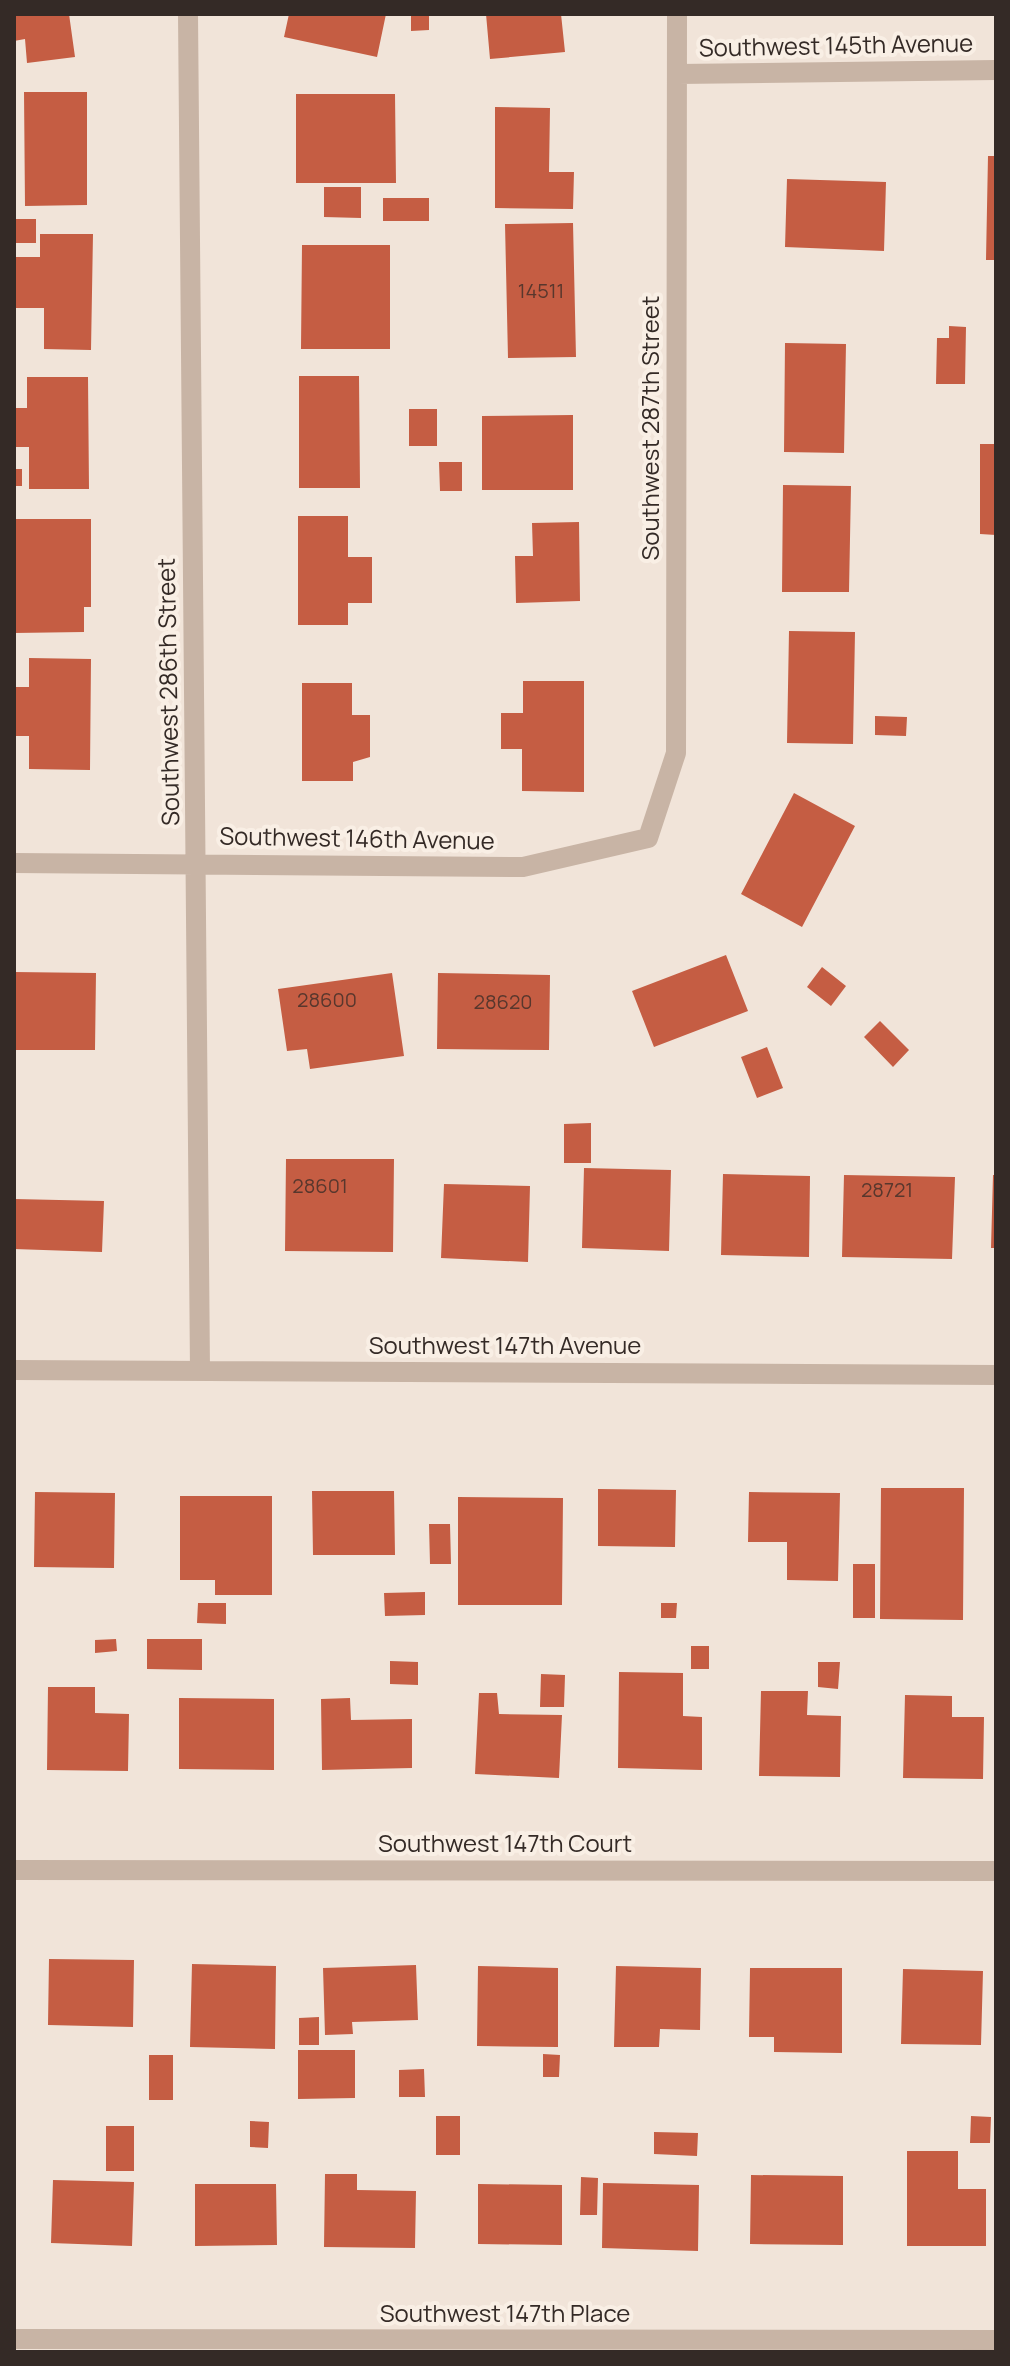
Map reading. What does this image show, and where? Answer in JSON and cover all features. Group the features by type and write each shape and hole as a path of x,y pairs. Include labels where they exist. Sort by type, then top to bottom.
{"street":[{"name":"Southwest 286th Street","path":"188,14 200,1370"},
{"name":"Southwest 287th Street","path":"648,838 676,753 677,14"},
{"name":"Southwest 145th Avenue","path":"678,74 996,70"},
{"name":"Southwest 146th Avenue","path":"14,863 523,867 648,838"},
{"name":"Southwest 147th Avenue","path":"14,1370 996,1375"},
{"name":"Southwest 147th Court","path":"14,1870 996,1871"},
{"name":"Southwest 147th Place","path":"14,2339 996,2340"}],"building":[{"path":"14,14 69,14 75,57 27,63 25,39 14,41"},
{"path":"289,14 386,14 377,57 284,37"},
{"path":"411,14 429,14 429,30 411,31"},
{"path":"486,14 561,14 565,52 490,59"},
{"path":"24,92 87,92 87,205 25,206"},
{"path":"296,94 395,94 396,183 296,183"},
{"path":"495,107 550,108 549,172 574,172 573,209 495,208"},
{"path":"988,156 996,156 996,260 986,260"},
{"path":"787,179 886,182 884,251 785,247"},
{"path":"324,187 361,187 361,218 324,217"},
{"path":"383,198 429,198 429,221 383,221"},
{"path":"14,219 36,219 36,243 14,243"},
{"path":"573,223 576,357 508,358 505,224"},
{"path":"40,234 93,234 91,350 44,349 44,308 14,308 14,257 40,257"},
{"path":"302,245 390,245 390,349 301,349"},
{"path":"949,326 966,327 965,384 936,384 937,338 949,338"},
{"path":"785,343 846,344 844,453 784,452"},
{"path":"299,376 359,376 360,488 299,488"},
{"path":"27,377 88,377 89,489 29,489 29,447 14,447 14,408 27,408"},
{"path":"409,409 437,409 437,446 409,446"},
{"path":"573,415 573,490 482,490 482,416"},
{"path":"980,444 996,444 996,535 980,534"},
{"path":"439,462 462,462 462,491 440,491"},
{"path":"14,469 22,469 22,486 14,486"},
{"path":"783,485 851,486 849,592 782,592"},
{"path":"298,516 348,516 348,557 372,557 372,603 348,603 348,625 298,625"},
{"path":"14,519 91,519 91,607 84,607 84,632 14,633"},
{"path":"579,522 580,601 516,603 515,556 533,556 532,523"},
{"path":"789,631 855,632 853,744 787,743"},
{"path":"29,658 91,659 90,770 29,769 29,736 14,736 14,687 29,687"},
{"path":"523,681 584,681 584,792 522,791 522,749 501,749 501,713 523,713"},
{"path":"302,683 352,683 352,715 370,715 370,757 353,762 353,781 302,781"},
{"path":"875,716 907,717 906,736 875,735"},
{"path":"794,793 855,826 802,927 741,894"},
{"path":"726,955 748,1011 654,1047 632,991"},
{"path":"822,967 846,986 831,1006 807,987"},
{"path":"14,972 96,973 95,1050 14,1050"},
{"path":"392,973 404,1056 310,1069 307,1049 287,1051 278,989"},
{"path":"438,973 550,975 549,1050 437,1049"},
{"path":"880,1021 909,1050 893,1067 864,1037"},
{"path":"767,1047 783,1088 757,1098 741,1057"},
{"path":"591,1123 591,1163 564,1163 564,1124"},
{"path":"286,1159 394,1159 393,1252 285,1251"},
{"path":"584,1168 671,1170 669,1251 582,1248"},
{"path":"723,1174 810,1176 809,1257 721,1255"},
{"path":"844,1175 955,1177 952,1259 842,1257"},
{"path":"993,1175 996,1175 996,1248 991,1248"},
{"path":"444,1184 530,1186 528,1262 441,1258"},
{"path":"14,1199 104,1201 102,1252 14,1249"},
{"path":"881,1488 964,1488 963,1620 880,1619"},
{"path":"598,1489 676,1490 675,1547 598,1546"},
{"path":"312,1491 394,1491 395,1555 313,1555"},
{"path":"35,1492 115,1493 114,1568 34,1567"},
{"path":"749,1492 840,1493 838,1581 787,1580 787,1542 748,1542"},
{"path":"180,1496 272,1496 272,1595 215,1595 215,1580 180,1580"},
{"path":"458,1497 563,1498 562,1605 458,1605"},
{"path":"429,1524 450,1524 451,1564 430,1564"},
{"path":"853,1564 875,1564 875,1618 853,1618"},
{"path":"425,1592 425,1615 385,1616 384,1593"},
{"path":"198,1603 226,1603 226,1624 197,1623"},
{"path":"661,1603 677,1603 676,1618 661,1618"},
{"path":"116,1639 117,1651 95,1653 95,1640"},
{"path":"147,1639 202,1639 202,1670 147,1669"},
{"path":"691,1646 709,1646 709,1669 691,1669"},
{"path":"390,1661 418,1662 418,1685 390,1684"},
{"path":"818,1662 840,1662 838,1689 818,1687"},
{"path":"619,1672 683,1673 683,1716 702,1717 702,1770 618,1768"},
{"path":"541,1674 565,1675 564,1707 540,1707"},
{"path":"48,1687 95,1687 95,1713 129,1714 128,1771 47,1770"},
{"path":"761,1691 808,1691 807,1715 841,1716 840,1777 759,1776"},
{"path":"479,1693 497,1693 499,1714 562,1715 559,1778 475,1774"},
{"path":"905,1695 952,1696 952,1717 984,1717 983,1779 903,1778"},
{"path":"179,1698 274,1699 274,1770 179,1769"},
{"path":"350,1698 351,1720 412,1719 412,1768 322,1770 321,1699"},
{"path":"49,1959 134,1960 133,2027 48,2025"},
{"path":"192,1964 276,1966 275,2049 190,2047"},
{"path":"416,1965 418,2020 352,2022 353,2034 325,2035 323,1968"},
{"path":"478,1966 558,1968 558,2047 477,2046"},
{"path":"616,1966 701,1968 700,2030 660,2029 659,2047 614,2047"},
{"path":"750,1968 842,1968 842,2053 774,2052 774,2037 749,2037"},
{"path":"903,1969 983,1971 981,2045 901,2044"},
{"path":"319,2017 319,2045 299,2045 299,2018"},
{"path":"298,2050 355,2050 355,2098 298,2099"},
{"path":"543,2054 560,2055 559,2077 543,2077"},
{"path":"149,2055 173,2055 173,2100 149,2100"},
{"path":"424,2069 425,2097 399,2097 399,2070"},
{"path":"436,2116 460,2116 460,2155 436,2155"},
{"path":"971,2116 991,2117 990,2143 970,2143"},
{"path":"250,2121 269,2122 268,2148 250,2147"},
{"path":"106,2126 134,2126 134,2171 106,2171"},
{"path":"654,2132 698,2133 697,2156 654,2154"},
{"path":"907,2151 958,2151 958,2189 986,2189 986,2246 907,2246"},
{"path":"325,2174 357,2174 357,2190 416,2191 415,2248 324,2247"},
{"path":"751,2175 843,2176 843,2245 750,2244"},
{"path":"581,2177 598,2178 597,2215 580,2215"},
{"path":"53,2180 134,2182 132,2246 51,2243"},
{"path":"603,2183 699,2185 698,2251 602,2248"},
{"path":"195,2184 276,2184 277,2245 195,2246"},
{"path":"478,2184 562,2185 562,2245 478,2244"}]}
